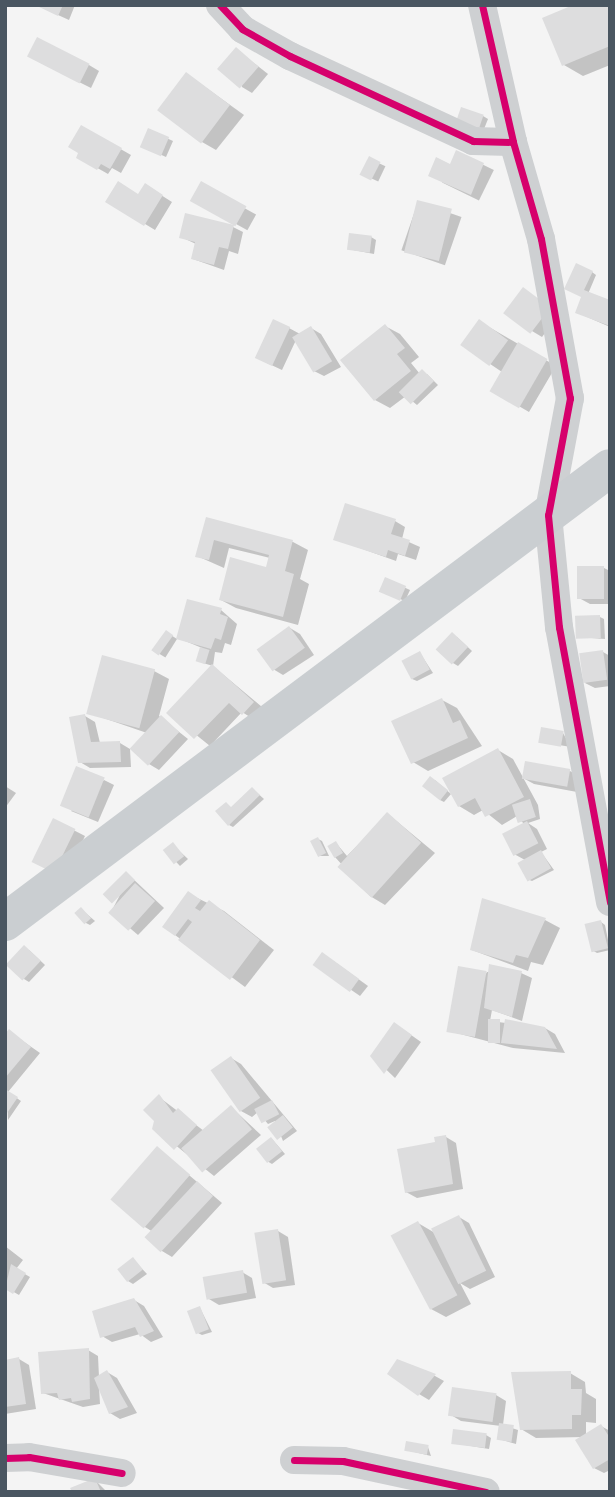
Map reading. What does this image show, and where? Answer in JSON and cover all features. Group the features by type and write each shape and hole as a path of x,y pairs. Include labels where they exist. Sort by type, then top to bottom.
{"main road":[{"path":"5,922 610,468"}],"street":[{"path":"220,5 243,29 290,56 473,141 513,142"},
{"path":"481,5 513,142 541,239 570,398 548,515 559,627 610,902"},
{"path":"5,1458 29,1457 122,1473"},
{"path":"294,1460 344,1461 486,1492"}],"building":[{"path":"35,5 63,5 58,16"},
{"path":"573,5 610,5 610,46 562,66 542,18"},
{"path":"37,37 90,64 80,83 27,57"},
{"path":"236,47 259,67 240,89 217,69"},
{"path":"186,72 230,105 201,143 157,110"},
{"path":"461,107 484,115 479,129 456,121"},
{"path":"81,125 122,148 110,169 101,164 97,170 76,158 78,153 68,147"},
{"path":"148,128 169,137 161,156 140,147"},
{"path":"456,150 484,163 471,195 428,176 436,157 450,164"},
{"path":"369,156 381,162 371,181 359,175"},
{"path":"118,181 138,194 145,183 163,195 144,226 105,202"},
{"path":"201,181 246,206 235,226 190,201"},
{"path":"417,200 452,209 439,261 404,252"},
{"path":"185,213 234,225 228,249 219,247 214,265 191,259 195,242 179,238"},
{"path":"349,233 372,236 370,253 347,250"},
{"path":"576,263 593,271 584,290 610,300 610,326 575,313 581,297 564,289"},
{"path":"523,287 550,307 530,334 503,313"},
{"path":"273,319 290,327 272,366 255,358"},
{"path":"479,319 508,340 489,366 460,345"},
{"path":"385,324 405,348 397,354 411,371 374,401 340,360"},
{"path":"311,326 332,361 313,372 292,337"},
{"path":"518,342 547,359 519,408 490,391"},
{"path":"422,369 434,381 411,404 399,392"},
{"path":"345,503 396,519 391,534 410,540 405,556 388,550 386,557 333,540"},
{"path":"206,517 293,540 285,571 294,574 283,617 219,600 230,557 266,567 269,555 214,540 209,560 195,557"},
{"path":"577,566 604,566 604,599 577,599"},
{"path":"385,577 406,586 400,601 379,592"},
{"path":"187,599 222,608 220,614 228,617 221,640 215,638 211,649 176,639"},
{"path":"600,615 601,638 576,639 575,616"},
{"path":"289,626 305,648 273,671 257,650"},
{"path":"166,630 173,635 159,656 151,650"},
{"path":"452,632 468,647 452,665 436,650"},
{"path":"200,647 210,650 205,664 196,661"},
{"path":"603,650 607,680 583,683 579,653"},
{"path":"420,651 430,670 411,679 401,661"},
{"path":"102,655 155,669 139,728 86,714"},
{"path":"212,664 254,702 242,715 229,703 194,739 166,713"},
{"path":"442,698 453,723 460,720 468,738 411,764 391,721"},
{"path":"85,714 91,742 120,741 121,762 78,763 69,717"},
{"path":"161,715 179,732 148,766 130,749"},
{"path":"541,727 564,731 561,747 538,743"},
{"path":"498,748 524,797 485,817 475,798 458,807 442,778"},
{"path":"525,761 570,769 567,787 522,779"},
{"path":"76,766 105,778 89,817 60,806"},
{"path":"430,776 448,790 440,800 422,786"},
{"path":"252,787 260,795 228,826 215,811 226,802 231,807"},
{"path":"530,799 536,817 518,823 512,805"},
{"path":"387,812 421,843 372,898 337,867"},
{"path":"53,818 75,829 54,873 32,862"},
{"path":"527,821 538,843 513,856 502,834"},
{"path":"318,837 326,853 318,857 310,841"},
{"path":"336,841 343,853 334,858 327,846"},
{"path":"173,842 184,856 174,864 163,850"},
{"path":"541,850 551,868 528,881 517,863"},
{"path":"126,871 135,880 112,904 103,894"},
{"path":"135,883 155,901 128,931 108,913"},
{"path":"188,891 201,900 195,908 200,911 209,900 260,940 230,980 178,940 192,922 188,919 175,936 162,927"},
{"path":"482,898 546,918 528,958 516,955 513,963 470,950"},
{"path":"81,907 91,918 84,924 74,913"},
{"path":"601,920 608,948 592,952 585,924"},
{"path":"24,945 41,961 22,980 6,965"},
{"path":"322,952 359,979 350,992 313,965"},
{"path":"489,964 522,971 512,1017 484,1008"},
{"path":"458,966 487,971 475,1037 446,1032"},
{"path":"488,1019 500,1019 500,1043 488,1043"},
{"path":"505,1019 545,1027 557,1049 501,1043"},
{"path":"394,1022 412,1035 384,1074 370,1056"},
{"path":"9,1029 31,1047 5,1078 5,1034"},
{"path":"231,1056 260,1098 240,1112 211,1070"},
{"path":"5,1089 18,1097 5,1116"},
{"path":"159,1094 173,1113 178,1108 197,1125 174,1150 152,1129 154,1121 143,1110"},
{"path":"272,1100 279,1114 261,1123 254,1109"},
{"path":"231,1105 252,1129 202,1172 181,1148"},
{"path":"283,1115 293,1128 277,1140 267,1127"},
{"path":"446,1135 453,1184 405,1193 397,1149 435,1142 434,1137"},
{"path":"271,1137 282,1151 267,1163 256,1149"},
{"path":"157,1146 190,1175 144,1228 110,1200"},
{"path":"197,1181 213,1196 161,1252 144,1237"},
{"path":"459,1215 486,1271 458,1284 431,1229"},
{"path":"418,1221 457,1295 430,1310 391,1236"},
{"path":"278,1229 286,1280 262,1284 254,1233"},
{"path":"133,1257 143,1270 127,1282 117,1269"},
{"path":"11,1264 26,1273 13,1294 5,1289"},
{"path":"243,1270 247,1293 207,1300 203,1277"},
{"path":"134,1298 154,1331 140,1337 135,1327 100,1338 92,1311"},
{"path":"200,1306 209,1329 196,1334 187,1311"},
{"path":"89,1348 90,1399 72,1402 71,1398 59,1400 57,1393 41,1394 38,1352"},
{"path":"19,1357 26,1404 5,1407 5,1360"},
{"path":"397,1359 436,1374 418,1396 387,1374"},
{"path":"107,1370 128,1407 109,1414 94,1378"},
{"path":"571,1371 571,1389 582,1389 581,1415 572,1415 572,1429 520,1430 511,1372"},
{"path":"452,1387 497,1393 493,1422 448,1416"},
{"path":"499,1423 514,1425 511,1442 497,1440"},
{"path":"601,1424 610,1438 610,1459 593,1469 575,1440"},
{"path":"453,1429 487,1433 485,1448 451,1444"},
{"path":"406,1441 429,1445 427,1455 404,1451"},
{"path":"95,1478 101,1492 72,1492 70,1488"}],"cycle path":[{"path":"220,5 242,29 290,56 473,141 513,142"},
{"path":"482,5 513,142 541,239 570,398 548,515 559,627 610,902"},
{"path":"5,1458 29,1457 122,1473"},
{"path":"294,1460 343,1461 486,1492"}]}
